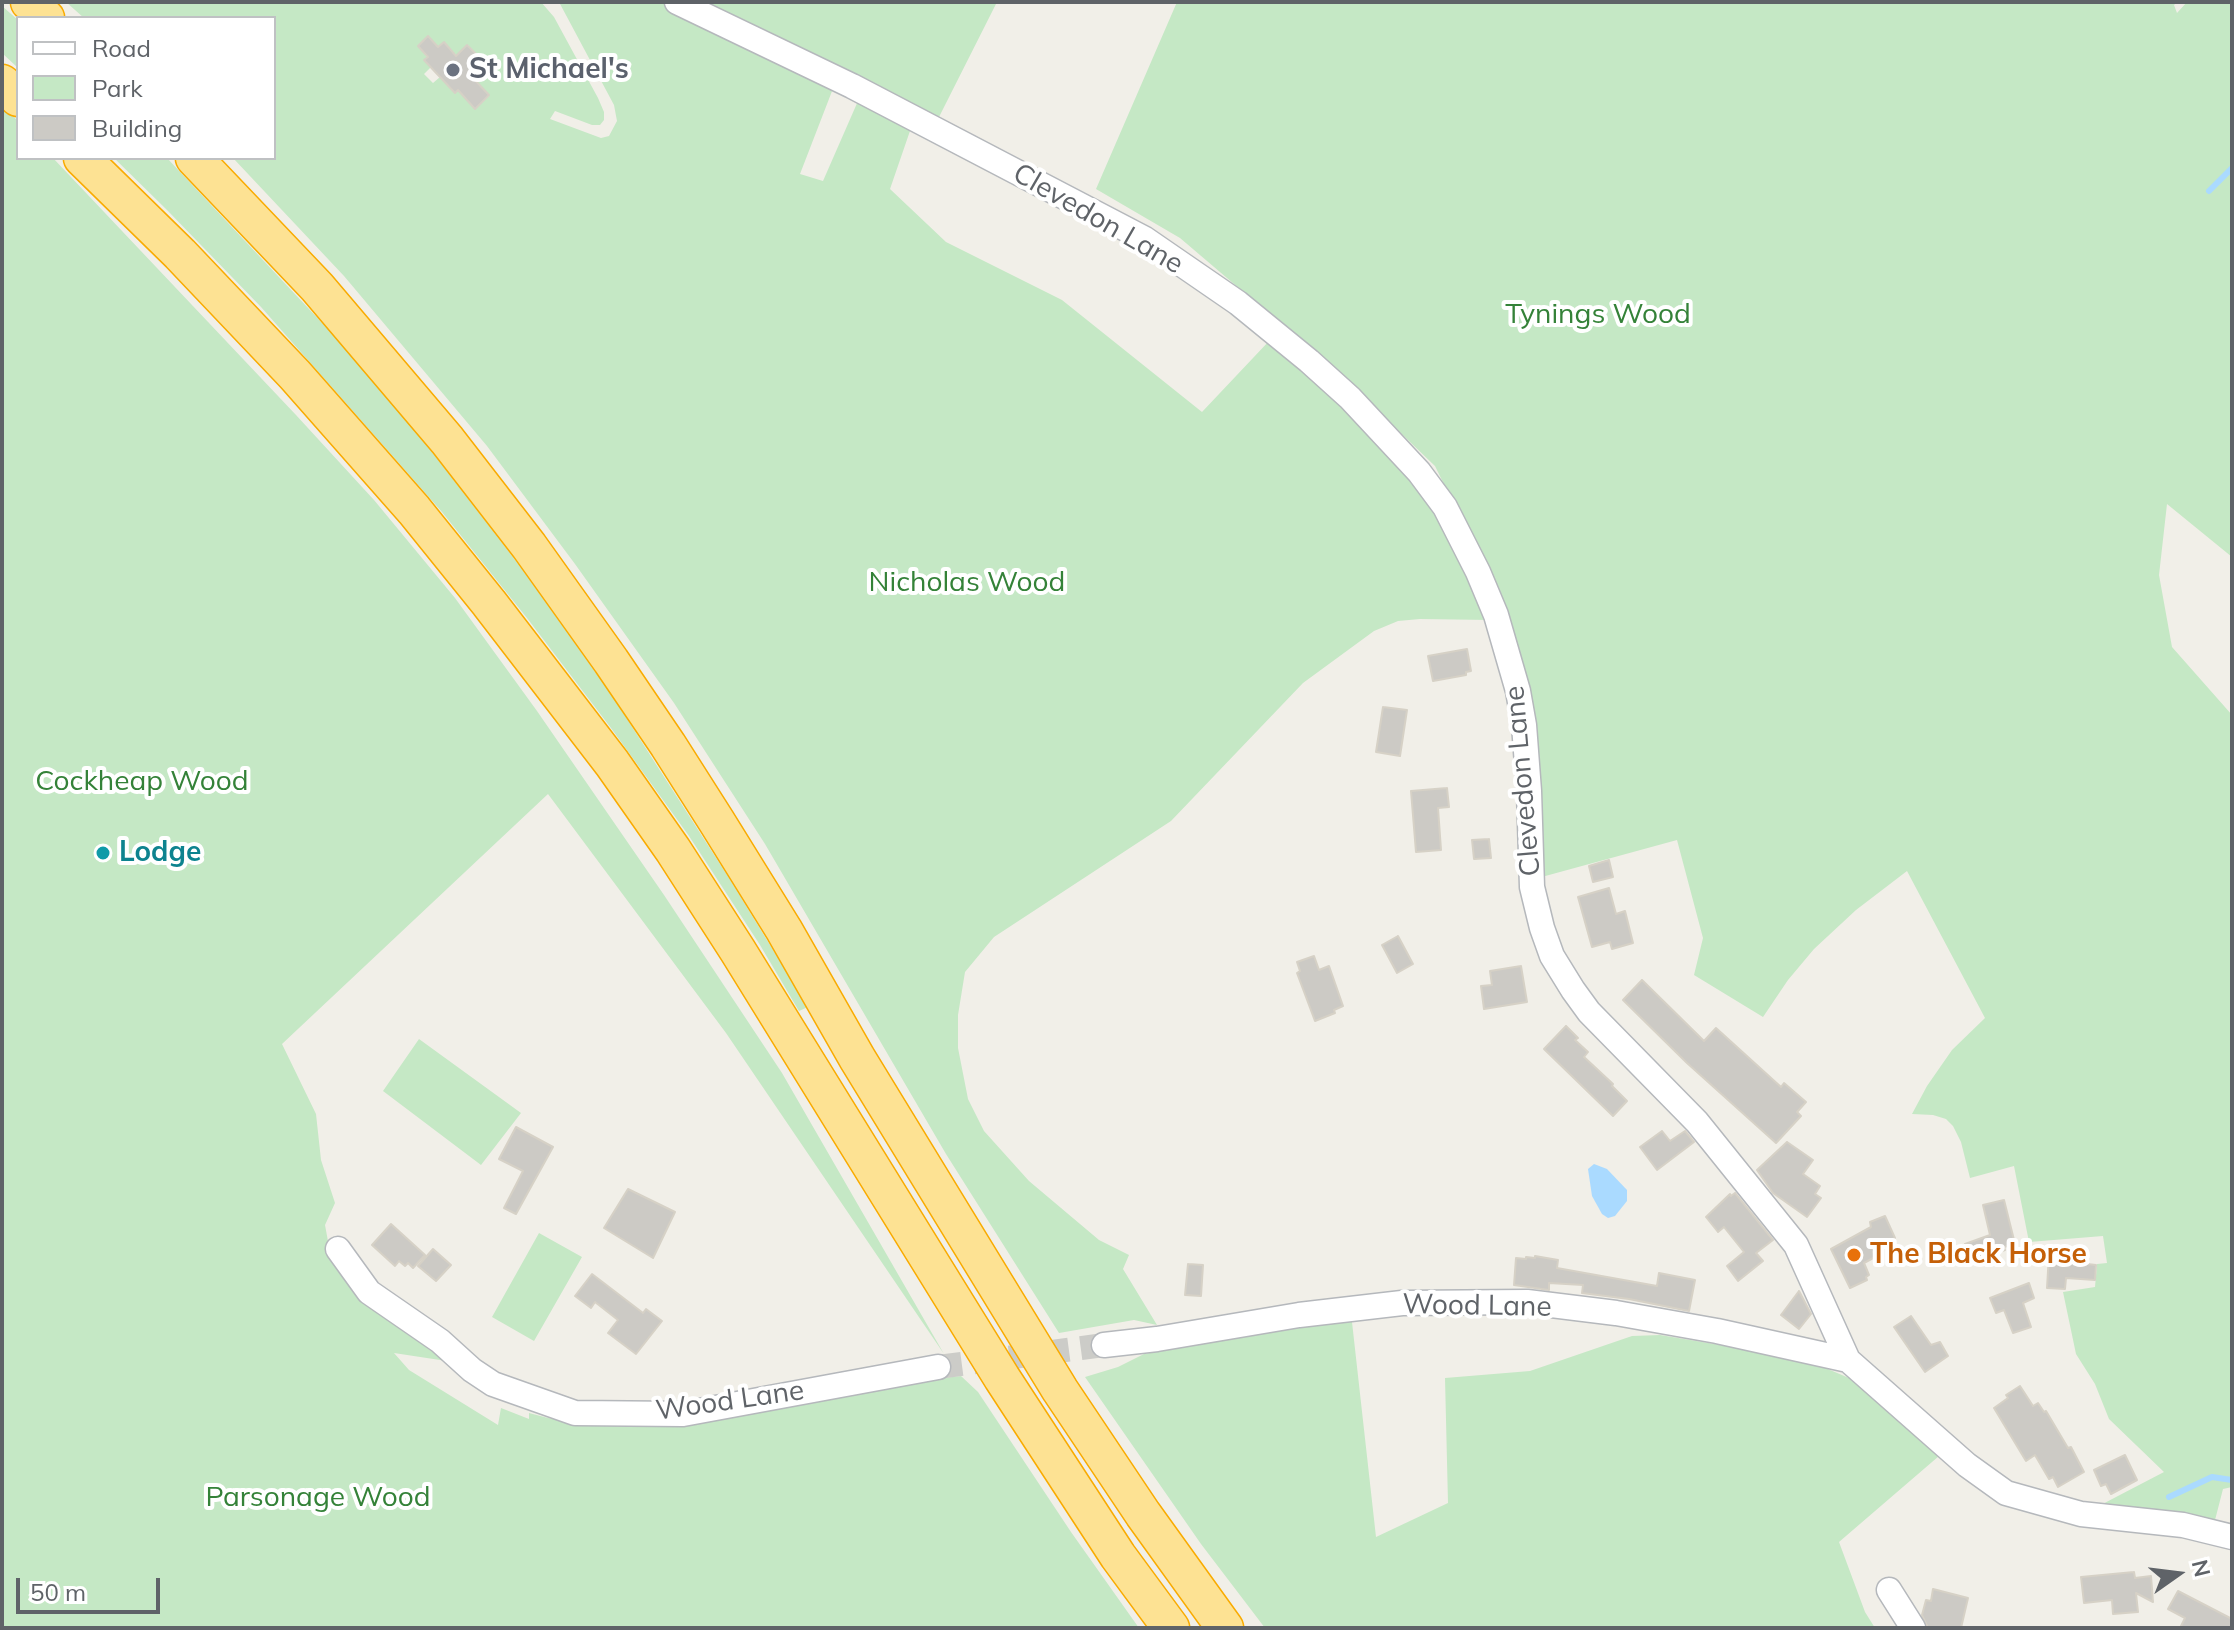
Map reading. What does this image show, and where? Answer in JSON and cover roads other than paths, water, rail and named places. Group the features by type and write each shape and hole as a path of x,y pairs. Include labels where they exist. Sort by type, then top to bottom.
{"highway":[{"path":"29,2 44,16"},
{"path":"84,160 180,254 295,375 394,488 489,603 612,763 673,850 746,964 995,1368 1118,1556 1171,1628"},
{"path":"196,160 317,287 447,440 529,546 611,661 668,745 784,930 865,1071 1060,1390 1143,1514 1225,1628"}],"street":[{"name":"Clevedon Lane","path":"677,2 852,86 1145,239 1238,303 1350,398 1419,472 1445,507 1478,572 1504,641 1524,725 1532,887 1552,956 1589,1012 1697,1122 1796,1245 1848,1360 1967,1465 2006,1493 2081,1514 2183,1525 2232,1537"},
{"name":"Wood Lane","path":"338,1249 369,1292 440,1341 472,1370 493,1384 575,1413 683,1414 938,1367"},
{"name":"Wood Lane","path":"1104,1345 1299,1315 1402,1303 1527,1302 1616,1313 1717,1331 1848,1360"},
{"path":"1889,1590 1913,1628"}],"water":[{"path":"1594,1164 1607,1169 1627,1190 1627,1201 1615,1216 1608,1218 1602,1214 1592,1196 1588,1169"}],"waterway":[{"path":"2209,191 2232,168"},
{"path":"2169,1497 2212,1477 2232,1480"}],"tunnel":[{"path":"938,1367 1104,1345"}],"place":[{"name":"St Michael's","path":"453,70"},
{"name":"Lodge","path":"103,853"},
{"name":"The Black Horse","path":"1854,1255"}],"park label":[{"name":"Tynings Wood","path":"1598,315"},
{"name":"Nicholas Wood","path":"967,583"},
{"name":"Cockheap Wood","path":"142,782"},
{"name":"Parsonage Wood","path":"318,1498"}]}
